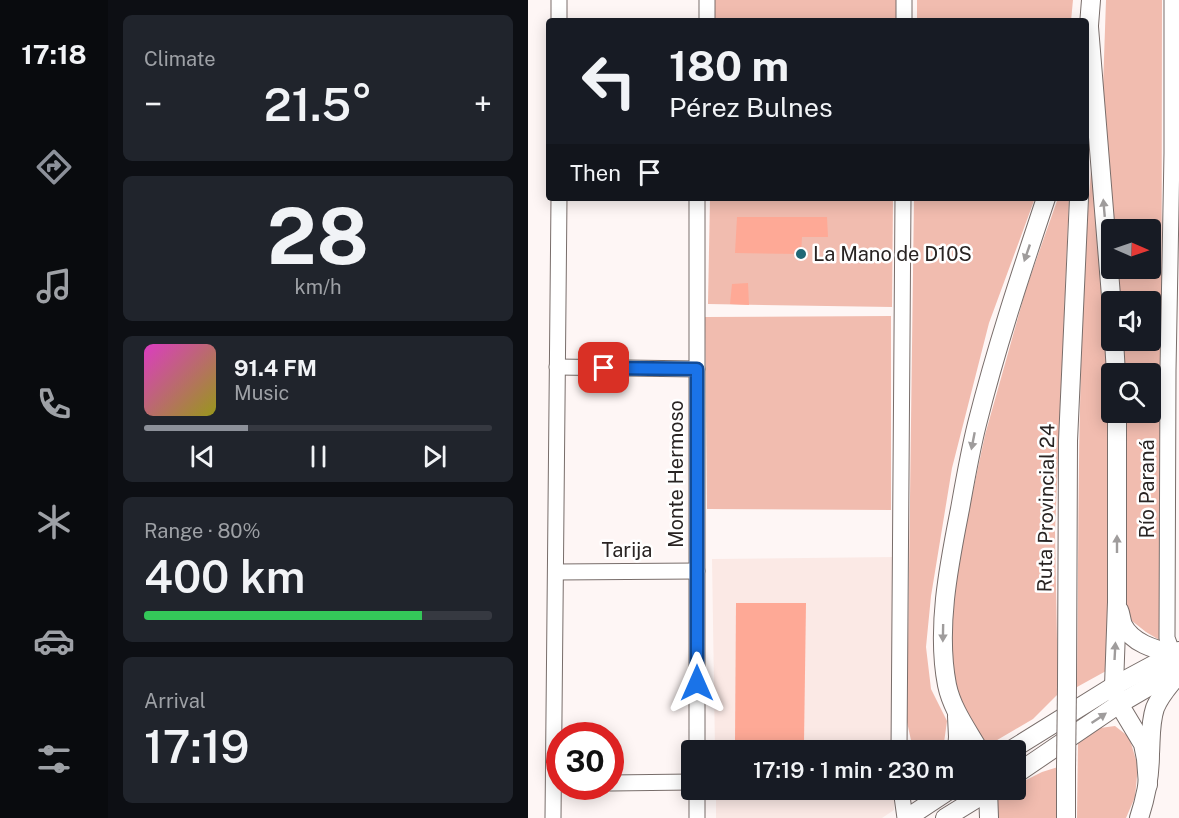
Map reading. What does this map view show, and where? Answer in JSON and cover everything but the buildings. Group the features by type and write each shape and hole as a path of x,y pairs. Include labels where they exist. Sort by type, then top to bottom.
{"main road":[{"path":"1089,22 1091,0"},
{"path":"1089,44 1111,291"},
{"path":"973,740 957,712 947,686 943,648 943,614 954,538 976,426 1012,298 1045,201"},
{"name":"Ruta Provincial 24","path":"1066,818 1068,441 1079,201"},
{"path":"1117,423 1117,603 1114,686 1119,704 1143,744 1148,785"},
{"path":"1117,603 1123,625 1135,639 1177,658"},
{"path":"1026,741 1114,686 1177,658"},
{"path":"1026,767 1119,704 1177,658"},
{"path":"1139,818 1148,785 1150,733 1155,708 1179,674"},
{"path":"957,712 958,740"},
{"path":"906,818 929,800"},
{"path":"945,818 973,800"},
{"path":"989,800 989,818"}],"street":[{"path":"559,0 559,18"},
{"path":"706,18 707,0"},
{"path":"904,0 904,18"},
{"name":"Río Paraná","path":"1172,0 1176,153 1174,371 1167,638 1177,658"},
{"path":"556,722 559,201"},
{"name":"Monte Hermoso","path":"697,740 698,201"},
{"path":"900,740 903,201"},
{"path":"557,367 697,369"},
{"name":"Tarija","path":"556,572 698,571"},
{"path":"624,783 681,782"},
{"path":"553,818 555,800"},
{"path":"697,800 697,818"},
{"path":"903,800 906,818"}],"shaded area":[{"path":"708,0 900,0 899,18 709,18"},
{"path":"917,0 1073,0 1071,18 917,18"},
{"path":"1106,0 1162,0 1161,641 1127,617 1125,423 1161,423 1161,363 1123,363 1123,351 1161,351 1161,291 1118,291 1118,279 1161,279 1161,219 1113,219 1103,87"},
{"path":"1093,147 1103,291 1101,291 1101,351 1106,351 1107,363 1101,363 1101,423 1108,423 1107,640 1106,671 1077,687 1081,350"},
{"name":"La Mano de D10S","path":"710,201 893,201 892,307 708,304"},
{"path":"914,201 1034,201 989,323 952,468 931,596 926,647 931,689 947,721 944,740 911,740 907,722"},
{"path":"1057,201 1069,201 1055,532 1058,694 1033,719 997,740 983,740 963,711 951,672 950,623 958,561 985,435 1026,289"},
{"path":"891,316 891,510 707,509 705,317"},
{"path":"894,557 894,740 715,740 712,559"},
{"path":"1115,726 1129,737 1138,766 1135,797 1126,818 1077,818 1078,743 1100,728"},
{"path":"1058,767 1057,818 994,818 992,802 994,800 1026,800 1026,780"},
{"path":"716,800 894,800 894,810 882,818 716,818"}],"place":[{"name":"La Mano de D10S","path":"801,254"}],"route":[{"path":"604,368 697,369 697,683"}]}
